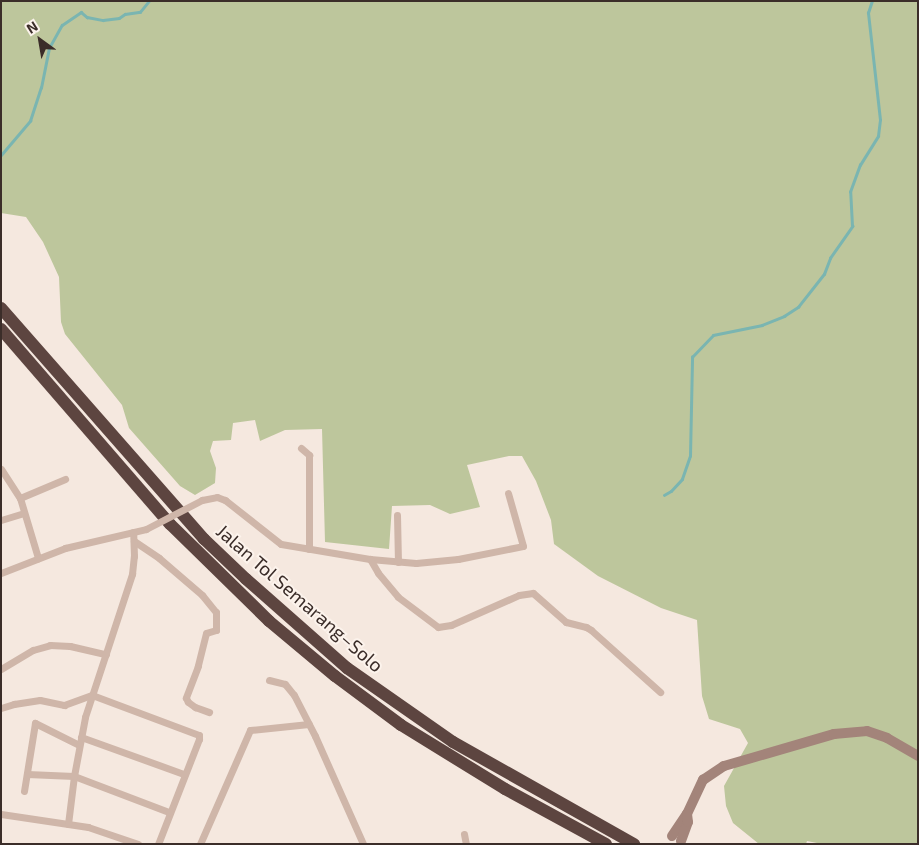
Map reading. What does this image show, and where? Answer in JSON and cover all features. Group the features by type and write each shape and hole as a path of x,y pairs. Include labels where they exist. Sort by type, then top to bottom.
{"highway":[{"name":"Jalan Tol Semarang–Solo","path":"1,308 204,539 246,580 348,668 453,742 634,844"},
{"name":"Jalan Tol Semarang–Solo","path":"1,329 170,524 270,622 335,676 401,725 505,789 606,844"}],"street":[{"path":"301,448 309,455 309,549"},
{"path":"1,468 20,498 38,558"},
{"path":"20,498 66,479"},
{"path":"1,573 88,541 146,529 202,500 217,496 225,500 277,542 309,549 398,562 416,563 458,559 523,546 508,492"},
{"path":"1,520 24,513"},
{"path":"396,516 398,562"},
{"path":"68,824 81,737 92,695 132,574 133,532"},
{"path":"134,541 159,558 202,595 216,612 216,630 206,635 198,666 186,698 195,707 209,712"},
{"path":"370,559 378,573 398,597 438,627 451,626 524,593 533,593 566,622 586,626 660,692"},
{"path":"1,669 33,650 50,645 70,646 106,654"},
{"path":"268,680 288,686 309,724 363,844"},
{"path":"1,708 40,700 64,705 92,695 199,735 200,738 184,774 158,844"},
{"path":"24,791 36,723 79,745"},
{"path":"200,844 250,730 309,724"},
{"path":"676,838 703,780 713,774 714,770 834,734 867,731 886,738 918,756"},
{"path":"81,737 184,774"},
{"path":"27,774 74,776 169,812"},
{"path":"1,814 98,829 138,844"},
{"path":"464,834 466,844"}],"green space":[{"path":"1,1 918,1 918,844 822,844 807,841 806,844 759,844 733,823 726,806 724,786 748,743 740,729 709,719 702,696 697,620 661,608 598,576 554,544 551,520 536,481 522,456 509,456 467,465 480,507 450,514 430,505 392,506 389,549 325,542 322,429 285,430 260,441 255,420 233,423 231,440 213,441 210,451 216,468 215,483 195,495 180,486 129,428 122,405 65,334 61,322 59,277 43,242 26,217 1,213"}],"waterway":[{"path":"1,155 30,121 41,88 49,48 62,25 81,12 87,17 103,20 119,18 125,14 140,12 149,1"},
{"path":"664,495 671,491 682,479 690,456 692,357 713,335 762,325 784,316 798,307 824,274 830,258 852,226 850,192 860,165 878,136 880,120 868,13 872,1"}]}
